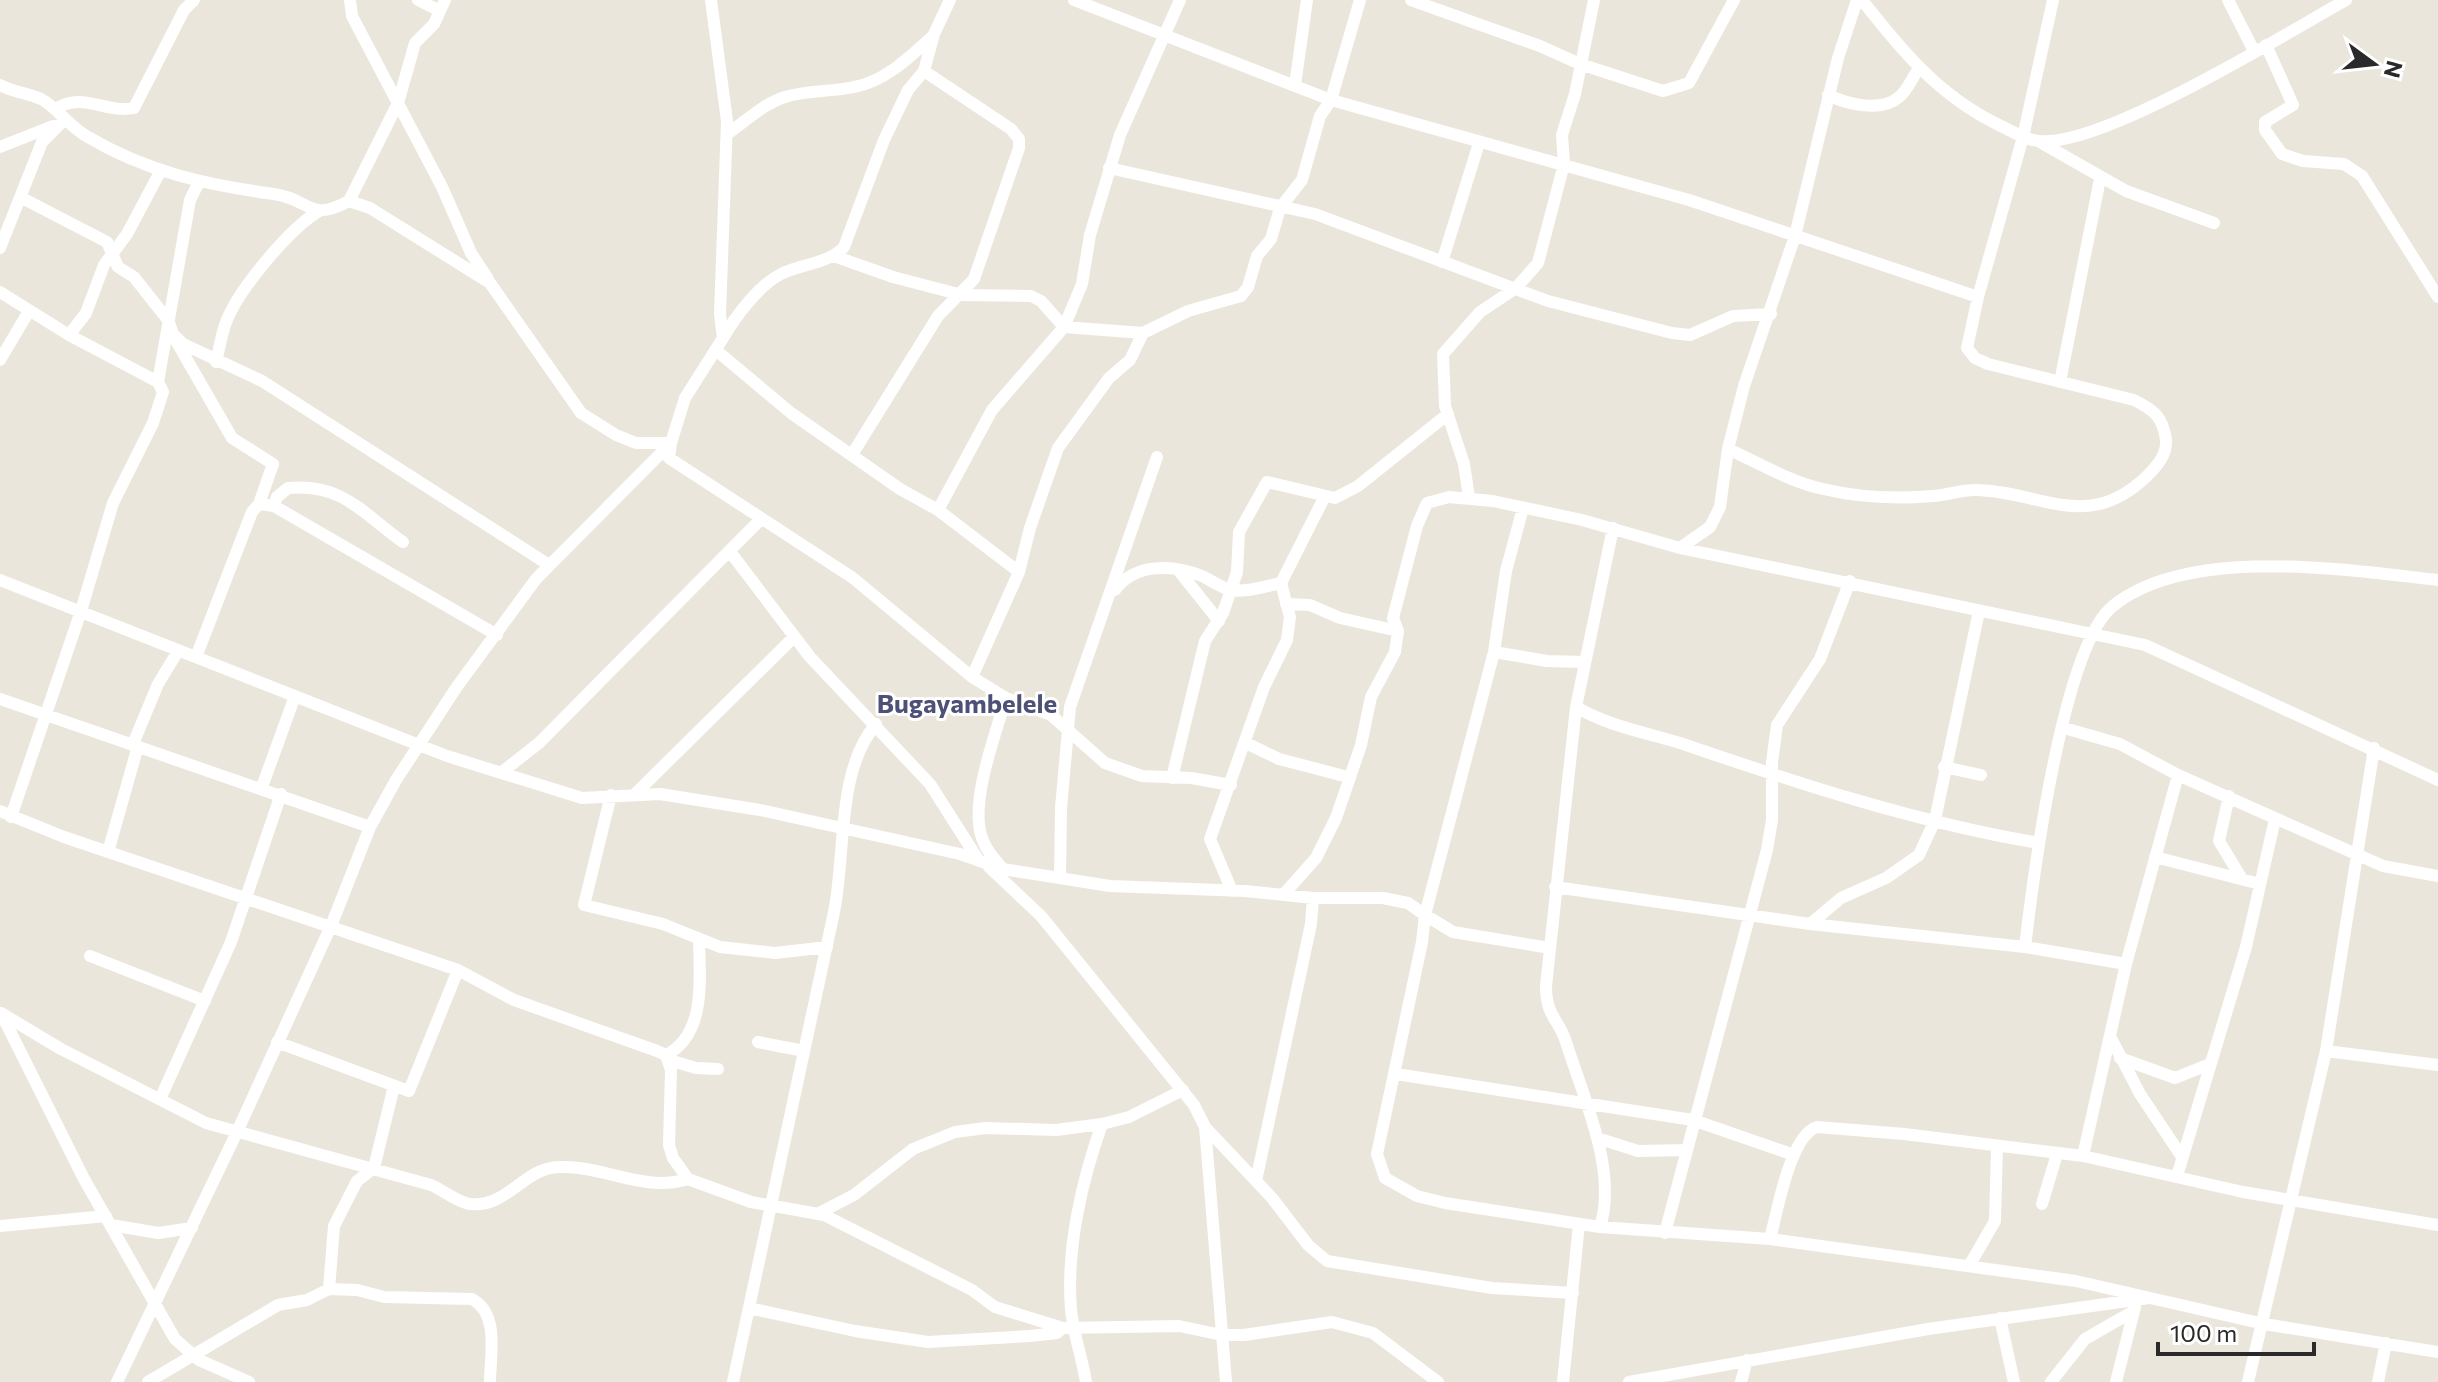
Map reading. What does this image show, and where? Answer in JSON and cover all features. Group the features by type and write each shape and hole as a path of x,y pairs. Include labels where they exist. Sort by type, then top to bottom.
{"street":[{"path":"56,109 76,100 107,108 134,108 175,26 194,0"},
{"path":"350,0 352,16 471,253 577,410 616,435 636,443 671,443"},
{"path":"0,85 40,98 56,109 63,121 120,154 160,172 278,195 319,211 328,211 349,201 398,103 415,43 434,24 442,5 418,0"},
{"path":"711,0 727,134 721,264 723,338"},
{"path":"950,0 934,34 924,71 908,90 869,177 846,242 834,256 777,276 732,322 717,351 685,398 669,458 760,520 797,538 853,578 900,613 972,677 1006,698 1051,715 1105,763 1142,776 1231,785"},
{"path":"1074,0 1331,100 1564,164 1978,297"},
{"path":"938,510 992,410 1064,327 1082,284 1090,235 1109,168 1162,34 1180,0"},
{"path":"1295,85 1307,0"},
{"path":"834,256 893,277 962,295 1031,296 1041,301 1064,327 1143,333 1188,311 1241,296 1248,287 1257,256 1271,239 1280,208 1302,180 1320,116 1331,100 1360,0"},
{"path":"1411,0 1540,46 1580,64 1663,91 1686,86 1734,0"},
{"path":"1469,497 1464,464 1448,414 1443,354 1480,312 1516,288 1538,263 1564,164 1562,135 1575,94 1594,0"},
{"path":"1859,0 1918,70 1960,104 2023,137 2040,142 2100,179 2214,223"},
{"path":"1680,548 1714,520 1724,493 1728,449 1744,386 1795,236 1828,95 1859,0"},
{"path":"1728,449 1808,485 1827,490 1914,497 1983,491 2080,508 2120,497 2160,462 2166,447 2162,422 2153,410 2134,400 1975,358 1967,348 1978,297 2023,137 2053,0"},
{"path":"2228,0 2254,51"},
{"path":"2040,142 2080,135 2126,118 2346,0"},
{"path":"727,134 769,104 786,97 857,87 877,78 908,60 934,34"},
{"path":"2266,45 2293,105 2265,122 2265,130 2273,144 2294,159 2344,164 2362,176 2438,297"},
{"path":"1828,95 1849,103 1890,102 1902,94 1918,70"},
{"path":"853,453 941,312 962,295 974,279 1019,139 997,118 924,71"},
{"path":"3,145 63,121"},
{"path":"0,248 42,142 63,121"},
{"path":"1442,262 1479,143"},
{"path":"1109,168 1315,214 1548,301 1685,335 1733,316 1771,314"},
{"path":"69,335 86,313 100,274 160,172"},
{"path":"2060,382 2100,179"},
{"path":"158,382 190,200 199,182"},
{"path":"22,198 107,242 118,267 134,277 169,321 174,336 232,438 273,464 196,657"},
{"path":"349,201 370,208 490,283"},
{"path":"216,362 225,324 234,306 282,240 319,211"},
{"path":"0,292 69,335 158,382 163,392 162,402 113,503 45,716 6,814 108,852 458,970 514,1000 668,1058 696,1068 718,1069"},
{"path":"0,360 29,311"},
{"path":"972,677 1019,572 1030,528 1058,448 1109,378 1130,360 1143,333"},
{"path":"174,336 216,362 262,381 549,565"},
{"path":"717,351 791,413 853,453 900,489 938,510 1019,572"},
{"path":"1172,778 1205,641 1219,621 1240,561 1236,543 1239,532 1267,482 1335,498 1358,486 1448,414"},
{"path":"118,1381 331,926 370,827 418,744 549,565 671,443"},
{"path":"1060,878 1066,727 1077,682 1110,597 1157,457"},
{"path":"274,506 277,497 288,488 334,495 357,504 403,542"},
{"path":"1232,891 1210,839 1264,687 1287,640 1290,617 1281,583 1325,496"},
{"path":"1283,895 1325,843 1361,745 1371,697 1395,652 1398,631 1393,618 1396,601 1424,508 1437,498 1469,497 1523,508 1613,528 1680,548 1850,581 1979,611 2092,631 2145,645 2190,663 2438,780"},
{"path":"259,504 274,506 497,635"},
{"path":"1523,508 1506,571 1494,652 1425,915 1396,1074 1377,1154 1385,1178 1393,1185 1445,1203 1600,1227 1770,1239 2076,1281 2264,1324 2438,1352"},
{"path":"502,772 539,743 731,553 760,520"},
{"path":"1600,1227 1607,1207 1597,1138 1565,1039 1547,1006 1555,887 1576,707 1613,528"},
{"path":"731,553 794,637 930,784 984,864 1041,916 1183,1090 1205,1127 1293,1222 1308,1245 1327,1261 1492,1288 1573,1293"},
{"path":"1110,597 1121,582 1142,570 1163,567 1197,573 1232,590 1281,583"},
{"path":"2025,947 2039,843 2079,663 2092,631 2114,605 2141,589 2179,574 2204,569 2337,567 2438,580"},
{"path":"1179,571 1219,621"},
{"path":"0,580 418,744 582,798 660,794 760,810 960,854 1003,869 1110,886 1313,898 1383,898 1408,903 1453,932 1550,948"},
{"path":"1665,1233 1693,1120 1752,916 1772,820 1772,773 1777,725 1820,659 1850,581"},
{"path":"1286,604 1310,605 1340,618 1398,631"},
{"path":"1810,924 1841,898 1886,878 1925,849 1935,820 1979,611"},
{"path":"635,794 794,637"},
{"path":"108,852 136,745 165,671 178,651"},
{"path":"1494,652 1547,661 1584,662"},
{"path":"262,787 295,696"},
{"path":"1003,869 986,847 980,829 986,769 1006,698"},
{"path":"0,699 262,787 370,827"},
{"path":"1576,707 1606,722 1772,773 1935,820 2039,843"},
{"path":"733,1382 827,947 840,876 842,828 858,753 876,724"},
{"path":"2064,728 2120,744 2178,775 2357,854 2398,870 2438,876"},
{"path":"1246,743 1279,759 1348,777"},
{"path":"2248,1382 2294,1199 2326,1051 2374,748"},
{"path":"1944,767 1981,775"},
{"path":"2083,1156 2126,964 2178,775"},
{"path":"161,1097 248,899 281,794"},
{"path":"611,795 584,905 663,924 699,941 775,953 827,947"},
{"path":"2229,796 2219,841 2242,879"},
{"path":"2177,1176 2246,947 2275,819"},
{"path":"2155,857 2260,884"},
{"path":"1555,887 1810,924 2025,947 2126,964"},
{"path":"1256,1181 1311,924 1313,898"},
{"path":"688,1179 673,1158 669,1145 668,1058 697,1014 699,941"},
{"path":"90,956 205,1001"},
{"path":"277,1042 409,1091 458,970"},
{"path":"1,1012 61,1049 161,1097 206,1123 431,1185 471,1204 502,1199 538,1172 561,1166 648,1183 674,1183 688,1179 772,1207 819,1213 960,1284 995,1307 1069,1329"},
{"path":"1,1012 83,1177 175,1339 196,1357 249,1382"},
{"path":"2111,1039 2182,1157"},
{"path":"758,1042 804,1051"},
{"path":"2326,1051 2438,1065"},
{"path":"2120,1058 2175,1078 2210,1064"},
{"path":"1396,1074 1693,1120 1794,1155"},
{"path":"329,1289 334,1226 357,1181 374,1168 394,1086"},
{"path":"819,1213 854,1195 913,1149 955,1132 986,1128 1056,1130 1102,1124 1129,1117 1183,1090"},
{"path":"1086,1382 1069,1329 1071,1296 1078,1217 1102,1124"},
{"path":"1205,1127 1226,1382"},
{"path":"1770,1239 1794,1155 1804,1134 1817,1127 1904,1134 2083,1156 2243,1192 2438,1225"},
{"path":"1597,1138 1638,1151 1686,1150"},
{"path":"1969,1266 1995,1221 1997,1147"},
{"path":"2042,1204 2057,1154"},
{"path":"0,1226 109,1220 158,1233 192,1228"},
{"path":"1563,1382 1579,1224"},
{"path":"148,1382 196,1357 278,1305 307,1300 329,1289 357,1290 384,1297 472,1299 479,1303 489,1320 490,1382"},
{"path":"2051,1382 2085,1339 2152,1297"},
{"path":"1629,1382 2000,1318 2136,1306"},
{"path":"2116,1382 2136,1306"},
{"path":"749,1308 842,1329 928,1342 1030,1336 1069,1329 1179,1326 1222,1335 1264,1334 1332,1322 1373,1333 1438,1382"},
{"path":"2000,1318 2014,1382"},
{"path":"2378,1382 2386,1343"},
{"path":"1741,1382 1747,1360"}],"district":[{"name":"Bugayambelele","path":"967,702"}]}
